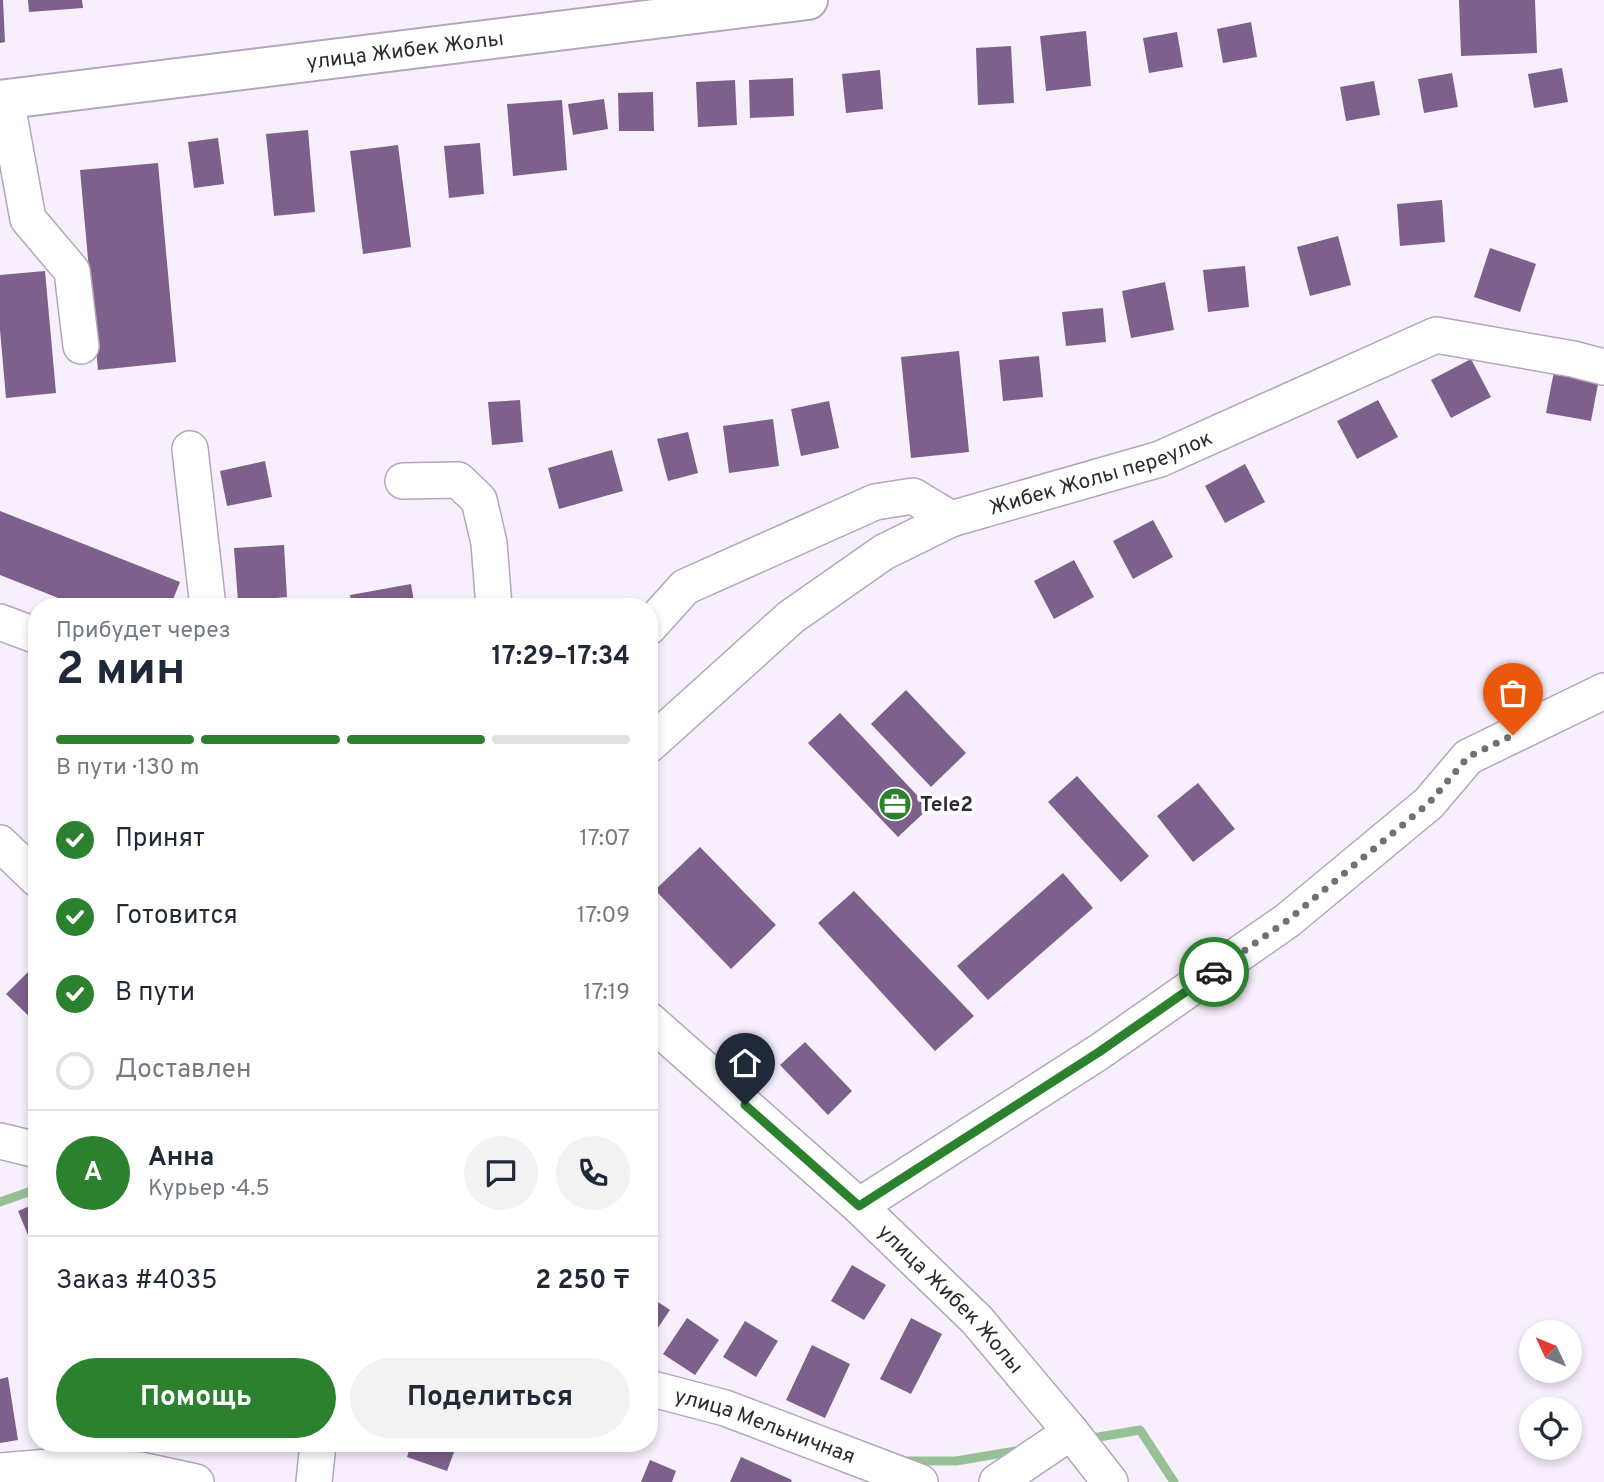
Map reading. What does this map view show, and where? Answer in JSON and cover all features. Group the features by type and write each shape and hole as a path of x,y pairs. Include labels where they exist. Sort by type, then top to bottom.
{"main road":[{"name":"улица Жибек Жолы","path":"3,99 808,0"}],"street":[{"path":"3,99 28,219 72,271 81,346"},
{"name":"Жибек Жолы переулок","path":"658,737 791,617 884,552 951,519 1160,459 1436,335 1604,367"},
{"path":"190,449 207,598"},
{"path":"403,481 458,480 479,500 489,543 493,598"},
{"path":"658,617 685,587 875,502 914,496 951,519"},
{"path":"0,622 28,633"},
{"path":"859,1206 1099,1052 1288,920 1429,803 1468,757 1604,691"},
{"path":"0,843 28,869"},
{"name":"улица Жибек Жолы","path":"658,1028 859,1206 977,1321 1110,1482"},
{"path":"0,1141 28,1148"},
{"name":"улица Мельничная","path":"658,1390 725,1409 920,1482"},
{"path":"997,1482 1071,1432"},
{"path":"314,1482 317,1452"},
{"path":"0,1471 60,1466 141,1471 196,1482"}],"building":[{"path":"0,0 3,0 5,42 0,43"},
{"path":"28,0 82,0 83,8 29,12"},
{"path":"1459,0 1535,0 1537,53 1461,56"},
{"path":"1251,22 1257,57 1223,63 1217,29"},
{"path":"1086,31 1091,86 1046,91 1040,36"},
{"path":"1177,32 1183,67 1149,73 1143,38"},
{"path":"1011,46 1014,103 978,105 976,48"},
{"path":"1562,68 1568,102 1534,108 1528,74"},
{"path":"880,70 883,109 846,113 842,74"},
{"path":"1452,73 1458,107 1424,113 1418,79"},
{"path":"793,78 794,116 750,118 749,80"},
{"path":"735,80 737,125 698,127 696,82"},
{"path":"1374,81 1380,115 1346,121 1340,87"},
{"path":"653,92 654,131 619,131 618,93"},
{"path":"604,99 608,129 573,135 568,104"},
{"path":"562,100 567,170 513,176 507,104"},
{"path":"308,130 315,212 274,216 266,134"},
{"path":"218,138 224,184 194,188 188,142"},
{"path":"480,143 484,194 449,198 444,146"},
{"path":"398,145 411,247 363,254 350,151"},
{"path":"158,163 176,362 98,370 80,170"},
{"path":"1442,200 1445,242 1400,246 1397,204"},
{"path":"1338,236 1351,285 1310,296 1297,247"},
{"path":"1490,248 1536,264 1520,312 1474,297"},
{"path":"1245,266 1249,307 1208,312 1203,270"},
{"path":"45,271 56,393 6,398 0,330 0,275"},
{"path":"1165,282 1174,330 1131,338 1122,291"},
{"path":"1103,308 1106,342 1066,346 1062,312"},
{"path":"959,351 969,452 911,458 901,357"},
{"path":"1039,356 1043,397 1003,401 999,360"},
{"path":"1471,359 1491,397 1451,418 1431,380"},
{"path":"1554,371 1599,379 1591,421 1546,413"},
{"path":"520,400 523,442 492,445 488,402"},
{"path":"1378,400 1398,437 1357,459 1337,421"},
{"path":"829,401 839,448 801,456 791,409"},
{"path":"773,419 779,466 729,473 723,426"},
{"path":"688,432 698,473 668,481 657,439"},
{"path":"612,450 623,491 559,509 548,468"},
{"path":"265,461 272,497 227,506 220,471"},
{"path":"1245,464 1265,502 1225,523 1205,486"},
{"path":"0,511 180,582 174,598 58,598 0,575"},
{"path":"1153,520 1173,557 1133,579 1113,541"},
{"path":"284,545 287,597 238,598 234,548"},
{"path":"1074,560 1094,597 1054,619 1034,581"},
{"path":"411,584 413,598 350,598 350,595"},
{"path":"906,690 966,753 931,787 871,724"},
{"path":"840,713 929,808 898,837 808,743"},
{"path":"1077,776 1149,856 1121,882 1048,802"},
{"path":"1198,783 1235,829 1193,862 1157,816"},
{"path":"700,847 776,925 731,969 658,893 658,887"},
{"path":"1063,873 1093,908 988,1000 957,966"},
{"path":"854,891 974,1016 935,1051 818,923"},
{"path":"28,972 28,1015 6,994"},
{"path":"805,1042 852,1091 828,1115 780,1065"},
{"path":"28,1207 28,1235 18,1211"},
{"path":"852,1265 886,1285 864,1320 831,1301"},
{"path":"658,1302 670,1310 658,1328"},
{"path":"687,1318 719,1340 695,1375 663,1354"},
{"path":"911,1318 942,1334 911,1394 880,1379"},
{"path":"745,1321 778,1341 756,1377 723,1357"},
{"path":"812,1345 850,1364 825,1418 786,1400"},
{"path":"8,1377 18,1440 0,1443 0,1379"},
{"path":"409,1452 454,1452 447,1471 407,1457"},
{"path":"741,1457 792,1480 730,1482"},
{"path":"650,1460 676,1471 672,1482 641,1482"}],"waterway":[{"path":"0,1202 28,1192"},
{"path":"1087,1439 1140,1430 1174,1482"},
{"path":"903,1461 956,1461 1021,1450"}],"way so far":[{"path":"1214,972 1288,920 1429,803 1468,757 1513,735"}],"place":[{"name":"Tele2","path":"895,804"}],"route":[{"path":"745,1105 859,1206 1099,1052 1214,972"}]}
